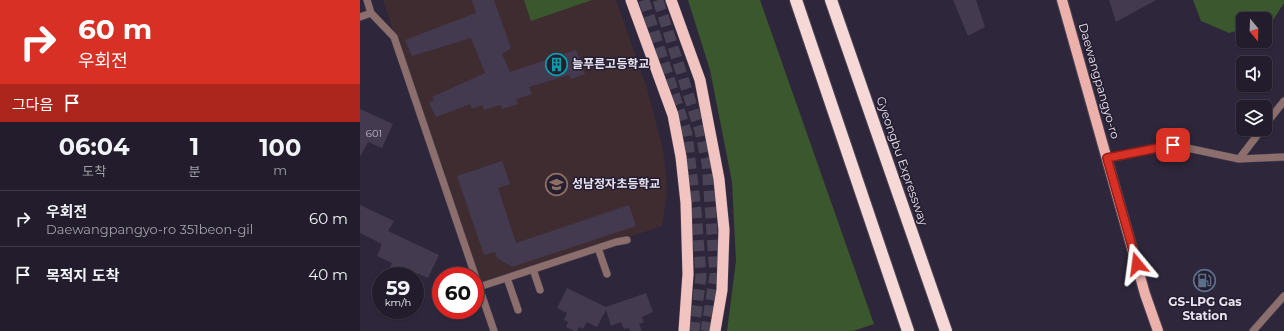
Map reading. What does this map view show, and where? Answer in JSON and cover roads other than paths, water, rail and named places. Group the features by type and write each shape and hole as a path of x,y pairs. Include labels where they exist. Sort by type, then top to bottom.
{"highway":[{"path":"631,0 673,115 680,157 686,203 688,274 684,331"},
{"path":"672,0 700,80 719,179 724,230 722,290 715,331"},
{"path":"796,0 908,331"},
{"name":"Gyeongbu Expressway","path":"831,0 946,331"},
{"path":"840,0 846,42"}],"main road":[{"name":"Daewangpangyo-ro","path":"1062,0 1145,294 1158,331"}],"lane":[{"path":"367,0 371,13 394,37 472,267"},
{"path":"360,17 371,13"},
{"path":"1272,116 1284,101"},
{"path":"1239,160 1257,136"},
{"path":"1107,158 1173,145 1239,160 1284,157"},
{"path":"484,285 616,242 627,240"},
{"path":"598,248 607,274"},
{"path":"533,269 540,290"},
{"path":"507,278 518,310"},
{"path":"1253,331 1284,296"},
{"path":"484,302 494,331"}],"tunnel":[{"path":"644,0 687,134 696,210 701,276 694,331"},
{"path":"658,0 700,131 707,163 715,275 706,331"}],"place":[{"name":"늘푸른고등학교","path":"557,64"},
{"name":"성남정자초등학교","path":"556,184"},
{"name":"GS-LPG Gas Station","path":"1205,281"}]}
